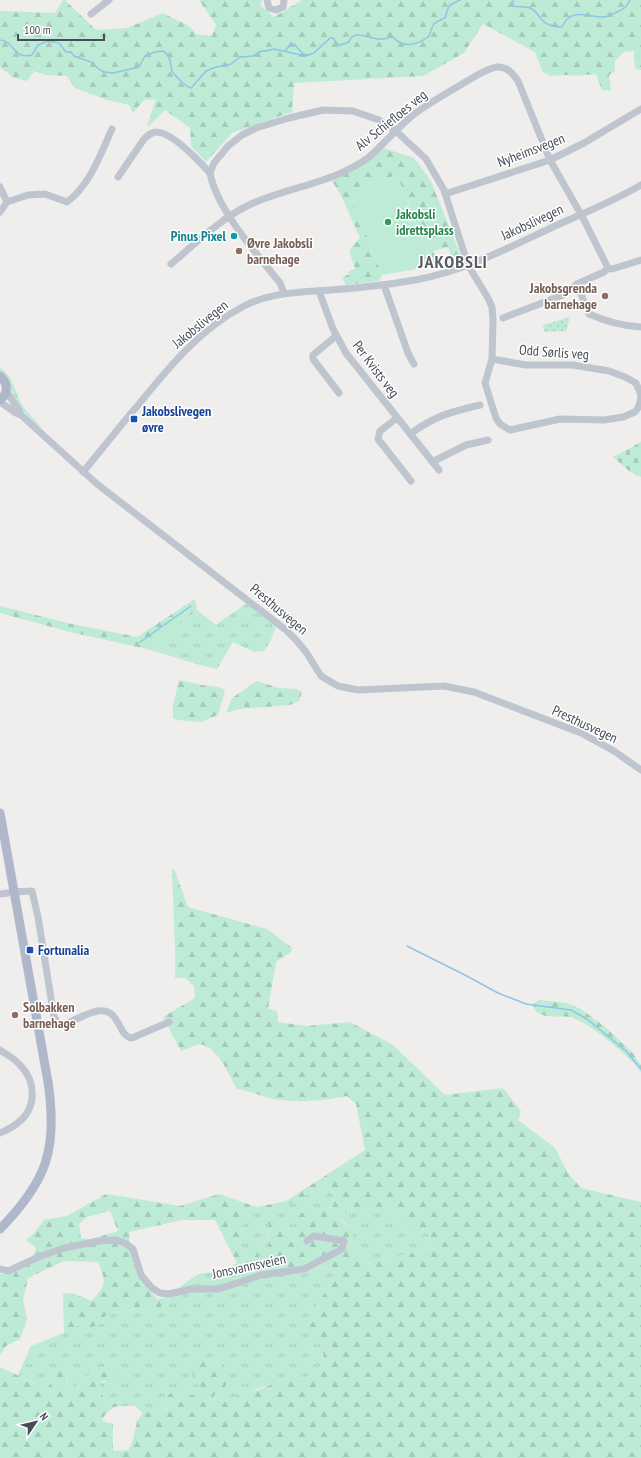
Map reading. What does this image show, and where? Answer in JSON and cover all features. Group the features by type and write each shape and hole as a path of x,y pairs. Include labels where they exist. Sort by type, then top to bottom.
{"main road":[{"path":"0,376 5,383 6,391 5,395 0,401"},
{"path":"0,813 48,1082 52,1124 50,1144 40,1177 25,1201 0,1230"}],"street":[{"path":"91,14 108,0"},
{"path":"267,0 270,8 276,10 283,7 284,0"},
{"name":"Alv Schiefloes veg","path":"171,264 229,216 252,204 336,174 354,166 369,156 414,115 471,78 497,67 510,70 518,81 550,160 608,268"},
{"name":"Nyheimsvegen","path":"445,194 550,160 584,143 641,109"},
{"name":"Odd Sørlis veg","path":"210,173 214,164 228,146 242,135 256,128 296,116 323,110 353,111 379,120 396,131 426,159 445,194 468,265 492,307 494,320 492,359 485,383 496,418 500,424 510,430 560,420 604,420 623,417 635,412 641,398 636,384 615,373 573,365 526,365 492,359"},
{"path":"0,212 7,202 28,194 45,194 67,202 74,197 87,181 112,129"},
{"path":"118,176 149,134 155,132 166,135 182,145 210,173 212,182 229,216 280,283 284,293"},
{"name":"Jakobslivegen","path":"83,472 156,383 187,350 216,324 238,309 260,299 284,293 384,285 426,278 468,265 613,200 641,185"},
{"path":"0,187 7,202"},
{"path":"503,318 564,295 577,284 604,272 608,268 612,269 641,260"},
{"path":"577,284 589,314 627,326 641,327"},
{"path":"384,285 399,330 414,364"},
{"name":"Per Kvists veg","path":"319,291 336,336 353,364 439,470"},
{"name":"Per Kvists veg","path":"336,336 313,355 313,359 339,393"},
{"name":"Presthusvegen","path":"6,391 21,415 83,472 286,630 306,652 321,676 330,682 338,686 358,690 444,686 474,692 581,733 614,751 641,770"},
{"name":"Presthusvegen","path":"0,401 16,414 21,415"},
{"path":"410,434 438,416 480,405"},
{"name":"Per Kvists veg","path":"397,418 380,431 378,439 411,481"},
{"path":"432,462 466,445 488,440"},
{"path":"0,894 32,891 54,1017 58,1023 62,1025 95,1012 106,1011 114,1017 126,1035 132,1038 169,1022"},
{"path":"0,1050 15,1060 23,1068 32,1086 30,1106 22,1119 0,1133"},
{"name":"Jonsvannsveien","path":"0,1269 8,1271 41,1256 64,1248 99,1241 116,1240 125,1243 133,1249 141,1275 152,1288 160,1293 169,1294 191,1289 219,1289 261,1275 304,1269 342,1249 344,1241 314,1236 307,1241"}],"green space":[{"path":"63,0 65,0 96,30 127,28 163,13 189,26 196,34 212,36 216,25 199,0 262,0 260,5 274,17 302,0 641,0 641,70 635,69 634,51 624,52 615,61 615,71 609,75 611,91 602,90 596,74 551,76 542,71 535,52 483,24 464,53 423,76 294,83 292,112 232,133 206,162 191,146 190,128 165,110 150,125 147,126 156,99 144,100 133,113 129,105 107,100 75,88 67,76 46,75 34,71 27,81 14,78 0,67 0,11 55,13"},
{"path":"384,148 414,158 431,181 462,259 453,261 448,247 433,251 439,262 436,264 432,262 397,175 349,190 382,275 379,281 346,285 342,278 349,274 349,271 355,269 349,250 360,238 341,195 332,181 366,162"},
{"name":"Jakobsli idrettsplass","path":"397,175 433,266 382,275 349,190"},
{"path":"570,317 566,331 544,332 543,325"},
{"path":"0,368 8,374 11,379 23,407 44,429 35,423 23,411 12,393 7,380 0,371"},
{"path":"641,442 641,477 629,471 613,457"},
{"path":"195,599 197,610 147,649 70,632 0,613 0,606 72,624 137,637"},
{"path":"247,603 276,627 270,642 264,651 254,652 233,642 217,669 147,649 197,610 216,625"},
{"path":"179,680 218,687 225,690 218,715 201,722 177,720 173,718 173,705"},
{"path":"257,681 279,688 296,689 302,692 299,701 290,705 240,709 226,713 232,698"},
{"path":"172,869 174,869 188,907 267,929 292,948 291,952 276,962 268,1009 277,1011 278,1022 307,1026 350,1022 393,1045 445,1095 503,1088 521,1111 518,1120 555,1148 568,1173 581,1188 641,1202 641,1458 0,1458 0,1367 47,1389 58,1369 65,1365 67,1370 66,1387 70,1390 97,1368 114,1367 119,1372 114,1377 99,1383 107,1405 114,1403 119,1406 109,1411 102,1420 108,1423 113,1423 113,1451 129,1450 137,1421 143,1413 169,1409 166,1398 173,1391 179,1390 188,1395 208,1395 207,1388 197,1384 193,1374 192,1366 201,1358 204,1359 206,1363 214,1361 221,1362 226,1377 226,1384 223,1391 216,1392 213,1399 232,1403 241,1392 255,1391 284,1378 292,1381 316,1374 322,1362 323,1352 317,1333 305,1333 304,1327 316,1320 314,1309 343,1269 284,1268 269,1265 268,1220 274,1216 288,1229 297,1231 304,1227 290,1217 300,1213 314,1213 333,1206 336,1195 331,1189 320,1187 288,1205 267,1210 248,1210 242,1226 240,1248 256,1247 260,1262 258,1271 237,1263 215,1220 182,1220 129,1232 131,1251 140,1277 158,1299 169,1297 160,1308 123,1311 105,1316 101,1323 85,1331 78,1326 66,1329 64,1333 63,1294 72,1293 92,1301 104,1283 103,1274 98,1262 64,1261 28,1278 23,1300 27,1319 20,1339 6,1346 0,1355 0,1274 4,1274 30,1264 36,1248 26,1240 35,1232 44,1220 67,1216 106,1194 180,1206 219,1194 257,1207 286,1201 365,1150 356,1104 347,1096 315,1101 290,1101 271,1098 237,1089 222,1062 212,1050 199,1044 181,1051 163,1017 195,998 194,986 185,978 175,978","holes":["386,1207 408,1226 426,1230 436,1248 379,1260 373,1266 350,1250 354,1231 341,1220 343,1213","110,1211 118,1231 91,1239 81,1238 79,1224 87,1217"]},
{"path":"539,1000 567,1003 581,1009 604,1026 632,1052 641,1065 641,1072 636,1065 619,1049 587,1025 570,1017 548,1016 538,1013 533,1004"},
{"path":"320,1187 331,1189 336,1196 333,1206 314,1213 300,1213 291,1217 304,1227 297,1232 268,1220 268,1241 299,1267 343,1269 327,1290 316,1320 318,1341 323,1351 322,1362 316,1374 292,1381 269,1384 249,1393 244,1391 232,1403 213,1399 216,1392 214,1361 206,1363 208,1395 188,1395 169,1409 143,1413 135,1406 119,1406 114,1403 107,1405 99,1383 105,1382 114,1367 97,1368 70,1390 66,1387 68,1380 67,1369 58,1369 47,1389 18,1375 31,1346 64,1333 66,1329 78,1325 85,1331 101,1323 105,1316 123,1311 136,1310 166,1301 181,1286 198,1274 223,1271 237,1263 258,1271 256,1248 240,1248 242,1226 248,1209 278,1207 294,1201"},
{"path":"386,1207 408,1225 426,1230 436,1248 380,1260 373,1266 350,1250 354,1231 341,1219 343,1213"}],"waterway":[{"path":"0,40 9,43 17,53 26,56 32,55 38,45 48,41 59,43 66,52 71,52 74,56 91,62 100,70 113,73 139,67 145,56 163,51 169,57 173,73 184,84 191,88 206,71 231,64 240,57 253,56 261,51 274,49 305,56 314,53 330,38 333,38 338,45 340,45 349,42 351,38 358,35 376,39 393,37 397,41 406,44 420,42 429,36 434,24 445,18 450,5 460,0"},
{"path":"513,0 513,6 530,8 535,11 545,23 562,27 566,21 574,15 607,16 625,8 630,0"},
{"path":"285,51 290,45 294,44 303,54 308,55"},
{"path":"140,642 191,606"},
{"path":"407,946 498,993 526,1004 571,1010 587,1019 626,1051 641,1069"}],"place":[{"name":"Jakobsli idrettsplass","path":"388,222"},
{"name":"Pinus Pixel","path":"234,236"},
{"name":"Øvre Jakobsli barnehage","path":"239,251"},
{"name":"Jakobsgrenda barnehage","path":"605,296"},
{"name":"Jakobslivegen øvre","path":"134,419"},
{"name":"Fortunalia","path":"30,950"},
{"name":"Solbakken barnehage","path":"15,1015"}],"district":[{"name":"JAKOBSLI","path":"453,262"}]}
